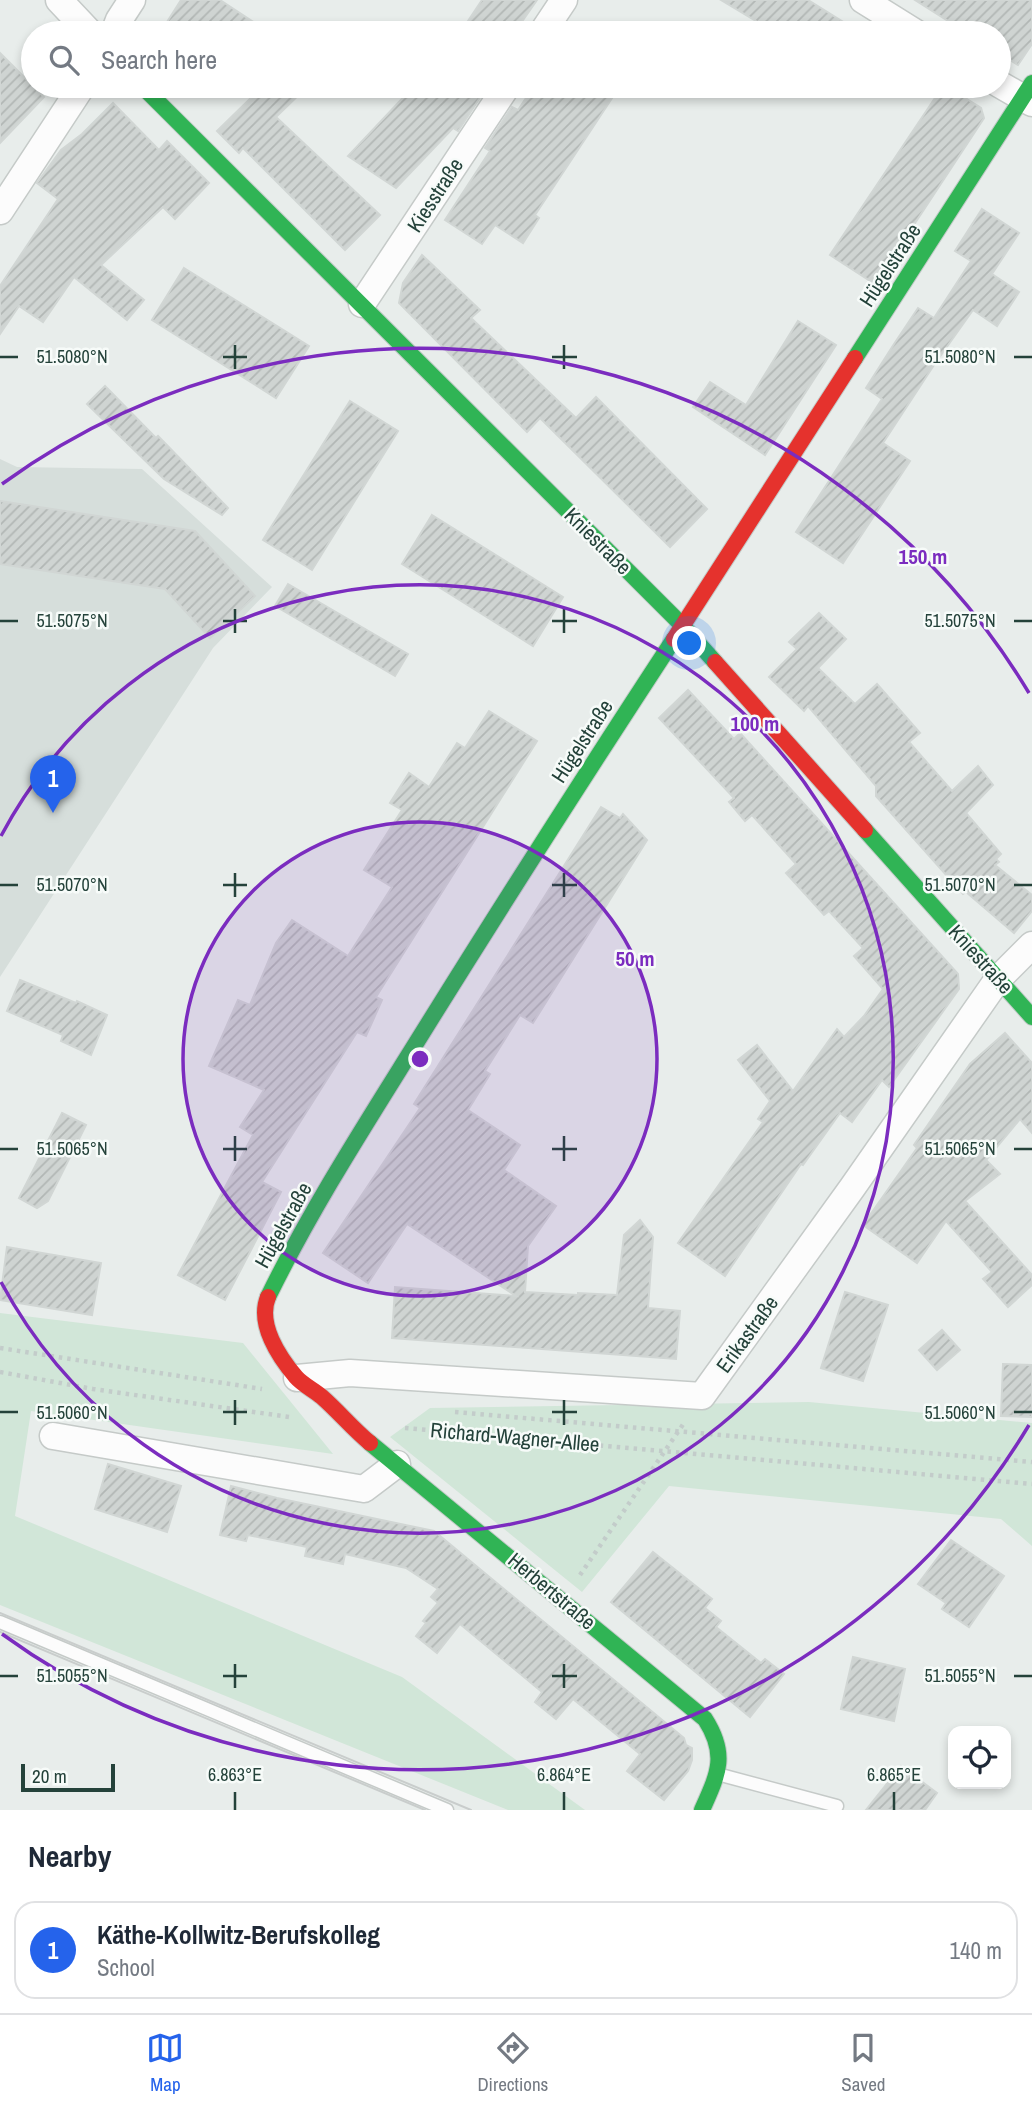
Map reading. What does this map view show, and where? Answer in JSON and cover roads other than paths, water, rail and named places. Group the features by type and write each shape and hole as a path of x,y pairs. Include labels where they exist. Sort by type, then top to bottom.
{"street":[{"path":"58,0 78,21"},
{"path":"119,21 132,0"},
{"path":"550,21 564,0"},
{"path":"863,0 897,21"},
{"path":"1011,88 1029,94"},
{"name":"Hügelstraße","path":"348,1424 323,1398 297,1378 271,1340 265,1321 266,1301 287,1258 347,1154 535,852 1029,94"},
{"path":"0,211 74,98"},
{"name":"Kniestraße","path":"154,98 683,626 1032,1017"},
{"name":"Kiesstraße","path":"362,304 499,98"},
{"name":"Erikastraße","path":"297,1378 350,1373 702,1396 998,979 1032,945"},
{"name":"Herbertstraße","path":"348,1424 705,1720 715,1732 720,1747 721,1759 717,1774"},
{"path":"54,1436 364,1489 397,1464"},
{"path":"702,1810 717,1774"}],"lane":[{"path":"0,1622 447,1810"},
{"path":"717,1774 837,1806"}],"tram line":[{"path":"0,1613 471,1810"},
{"path":"0,1632 425,1810"}],"place":[{"name":"Käthe-Kollwitz-Berufskolleg","path":"53,813"}]}
